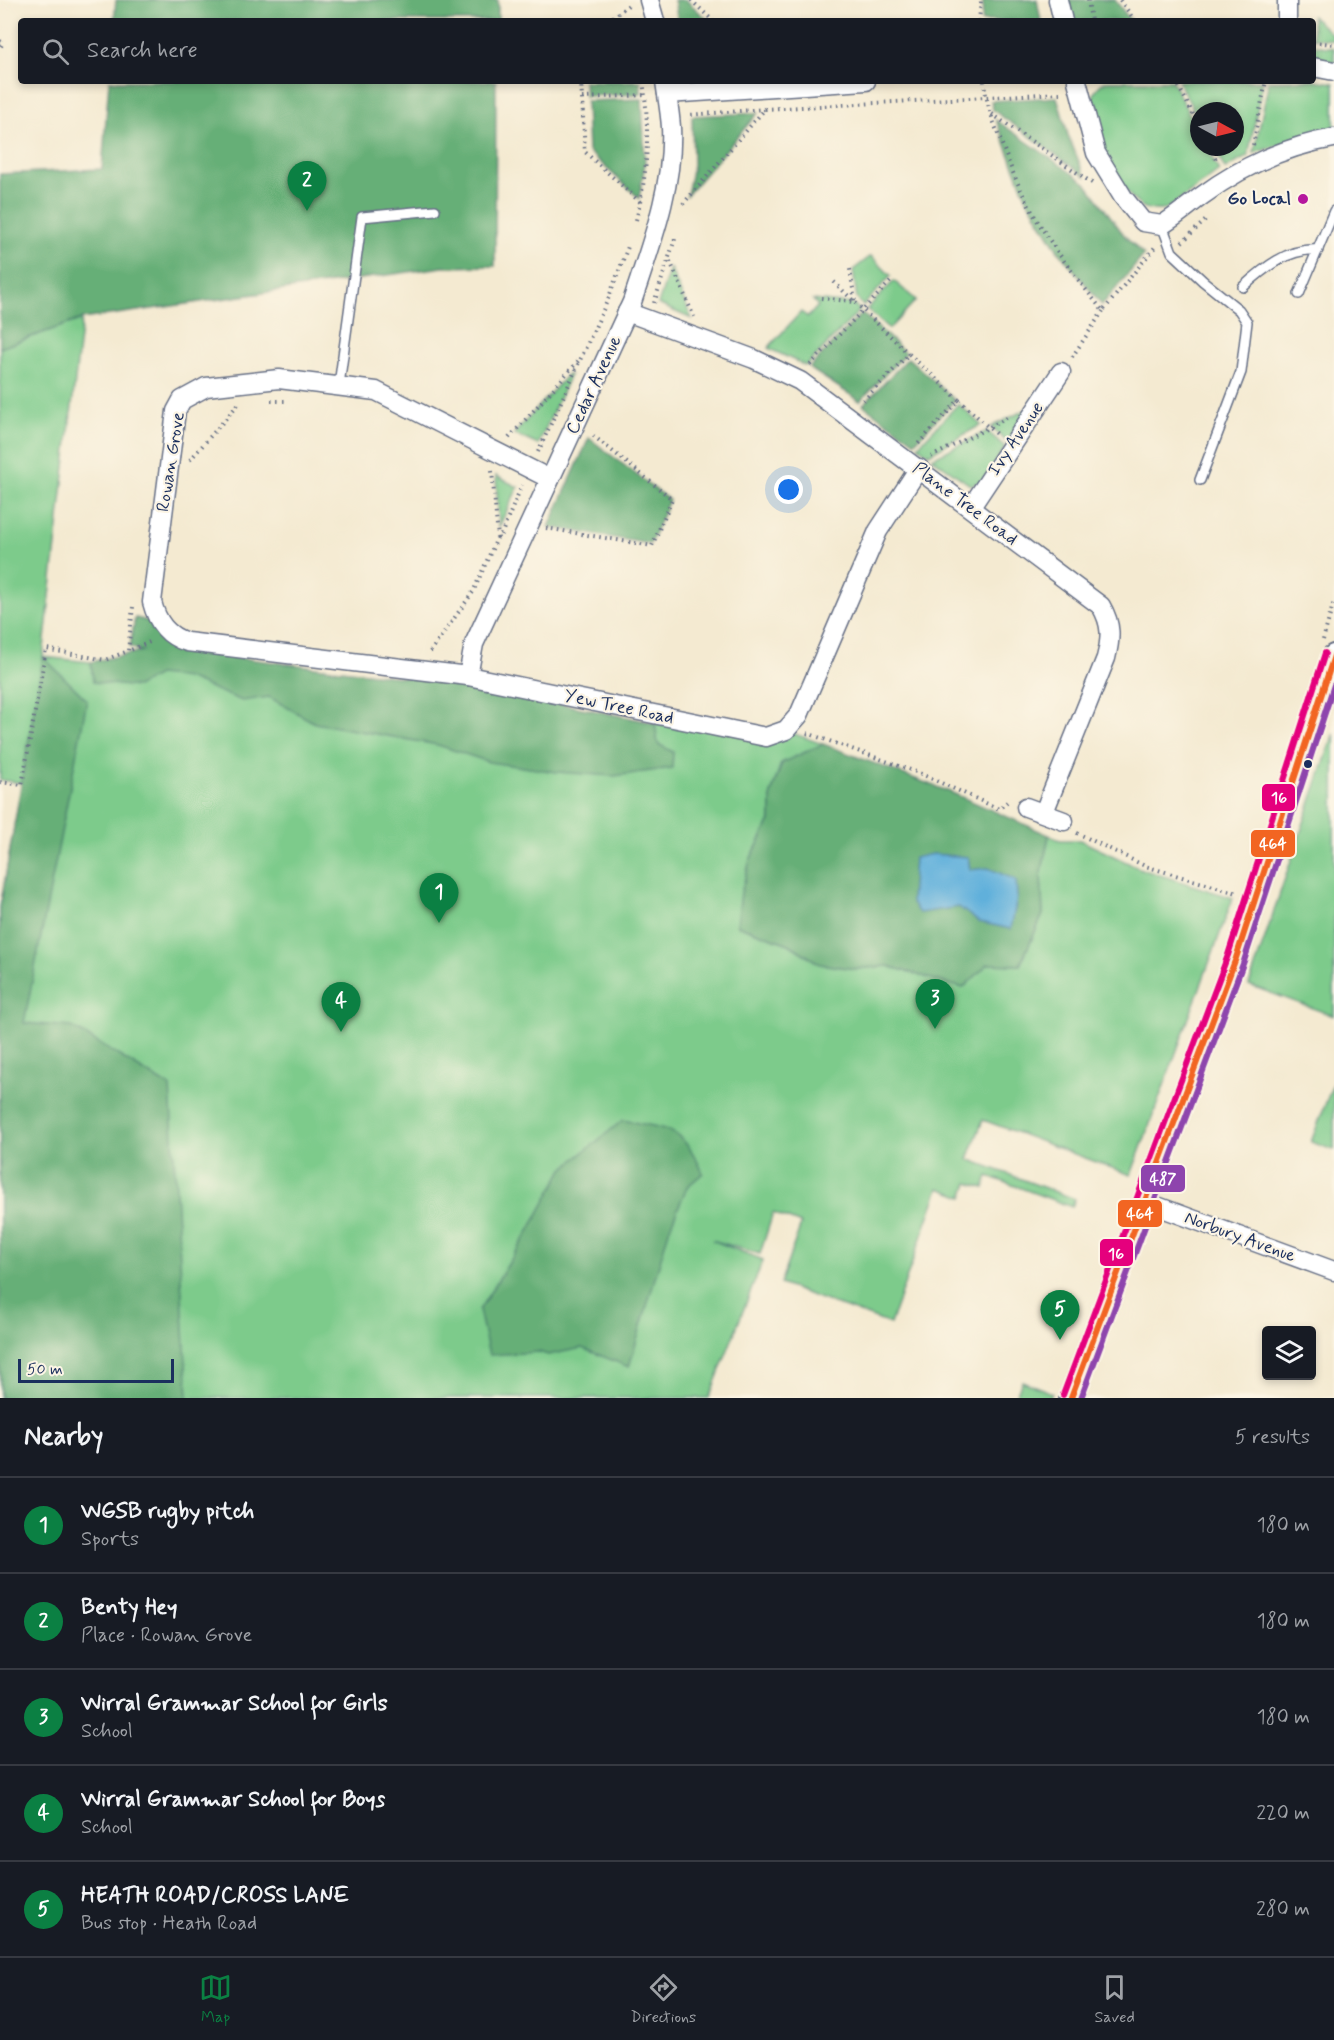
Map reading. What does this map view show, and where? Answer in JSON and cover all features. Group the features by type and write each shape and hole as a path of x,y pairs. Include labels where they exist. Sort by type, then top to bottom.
{"street":[{"path":"1058,0 1062,18"},
{"path":"1287,0 1287,18"},
{"path":"650,1 654,18"},
{"path":"1316,67 1334,70"},
{"path":"666,87 766,84"},
{"name":"Cedar Avenue","path":"468,676 474,644 517,549 537,527 550,479 588,426 654,232 669,161 671,128 666,87"},
{"path":"1078,87 1096,153 1112,180 1143,222 1164,230 1204,194 1265,158 1334,138"},
{"name":"Plane Tree Road","path":"627,312 797,379 1101,606 1109,620 1111,637 1106,658 1044,812"},
{"name":"Ivy Avenue","path":"971,507 1061,372"},
{"name":"Rowan Grove","path":"166,630 152,602 176,411 182,400 206,387 279,379 376,391 550,479"},
{"path":"789,726 799,715 878,531 913,464"},
{"name":"Yew Tree Road","path":"166,630 173,638 188,642 468,676 766,737 789,726"},
{"path":"1071,1398 1146,1202 1255,898 1334,656"},
{"path":"1020,801 1064,821"},
{"name":"Norbury Avenue","path":"1146,1202 1334,1271"}],"lane":[{"path":"339,385 362,217 435,210"},
{"path":"1299,294 1334,211"},
{"path":"1164,230 1172,252 1239,310 1247,322 1241,372 1200,480"},
{"path":"1243,287 1280,259 1305,249 1318,250"}],"path":[{"path":"691,0 710,18"},
{"path":"980,18 981,0"},
{"path":"1088,0 1091,18"},
{"path":"1120,0 1133,18"},
{"path":"612,18 629,3 650,1"},
{"path":"0,41 3,43 0,48"},
{"path":"1316,42 1334,44"},
{"path":"581,84 585,152 641,202"},
{"path":"634,225 641,202 648,140 643,84"},
{"path":"985,84 991,113 1015,181 1038,226 1103,311"},
{"path":"1178,84 1190,108"},
{"path":"1251,167 1265,84"},
{"path":"582,98 645,95 666,87"},
{"path":"689,115 987,97 1078,87"},
{"path":"654,232 683,204 765,109"},
{"path":"991,113 1092,183 1112,180"},
{"path":"1172,252 1210,216"},
{"path":"1061,372 1103,311 1164,230"},
{"path":"425,658 472,592 609,297 632,236"},
{"path":"669,260 705,341"},
{"path":"850,269 855,302"},
{"path":"797,379 893,279"},
{"path":"834,282 1010,448"},
{"path":"821,298 855,302"},
{"path":"849,416 909,354"},
{"path":"501,454 510,436 582,356"},
{"path":"913,464 959,399"},
{"path":"913,464 1042,400"},
{"path":"189,470 190,459 240,401 250,401"},
{"path":"261,401 292,401"},
{"path":"586,444 588,426"},
{"path":"537,527 652,546 672,499 588,426"},
{"path":"500,431 520,441"},
{"path":"529,445 538,450"},
{"path":"482,466 502,476"},
{"path":"492,471 498,538"},
{"path":"512,481 522,485"},
{"path":"537,527 551,518"},
{"path":"537,527 542,538"},
{"path":"498,538 517,549"},
{"path":"128,651 133,605"},
{"path":"0,782 22,785 46,649 105,660 128,651 166,630"},
{"path":"789,726 919,773 999,808 1020,801"},
{"path":"1064,821 1081,836 1145,866 1255,898"}],"green space":[{"path":"116,0 498,0 498,18 114,18"},
{"path":"674,0 686,0 706,18 677,18"},
{"path":"983,0 1037,0 1040,18 982,18"},
{"path":"1067,0 1115,0 1129,18 1070,18"},
{"path":"1316,20 1334,36 1334,40 1316,38"},
{"path":"1316,45 1334,48 1334,63 1316,57"},
{"path":"1316,80 1334,83 1334,128 1254,153 1268,84 1316,84"},
{"path":"109,84 496,84 495,266 443,267 82,319 0,348 0,174 102,169"},
{"path":"584,84 640,84 641,94 585,96"},
{"path":"1104,84 1174,84 1190,116 1190,156 1211,156 1219,171 1163,210 1143,207 1128,193 1108,160 1094,120 1092,103 1097,89"},
{"path":"1180,84 1262,84 1248,156 1225,169 1218,156 1244,156 1244,102 1190,103"},
{"path":"1057,97 1068,135 1085,176 993,110 991,101"},
{"path":"642,99 645,164 639,198 588,151 586,101"},
{"path":"758,113 687,195 693,165 692,116"},
{"path":"996,120 1086,183 1124,235 1144,255 1102,305 1057,249 1027,200"},
{"path":"871,256 891,276 863,306 857,299 853,270"},
{"path":"670,268 692,319 658,304"},
{"path":"894,281 916,300 889,329 867,309"},
{"path":"813,300 853,304 860,310 806,366 768,348 801,312 808,317 818,306"},
{"path":"862,313 906,353 860,401 809,368"},
{"path":"82,319 43,657 91,662 142,651 130,647 135,618 153,622 172,644 183,650 199,654 468,685 655,723 792,733 823,744 781,763 771,794 771,819 750,860 737,925 789,944 820,964 856,969 888,966 963,988 988,964 1020,965 1043,914 1041,876 1049,835 1060,840 1080,840 1141,869 1233,898 1131,1175 983,1120 968,1159 1075,1199 1072,1207 988,1176 984,1188 968,1183 963,1197 939,1188 890,1324 780,1284 801,1224 773,1213 760,1254 712,1240 763,1260 709,1398 0,1398 0,908 22,783 0,780 0,348"},
{"path":"908,358 955,400 915,442 863,405"},
{"path":"567,375 570,375 538,445 514,434"},
{"path":"958,404 981,425 929,454 918,446"},
{"path":"1031,407 1007,442 991,427"},
{"path":"987,431 1005,447 983,481 970,485 932,458"},
{"path":"589,438 669,500 650,544 549,527"},
{"path":"496,476 518,487 499,527"},
{"path":"135,618 153,622 168,644 181,651 468,685 655,723 658,744 673,752 672,768 614,776 557,772 489,762 438,745 315,723 269,697 242,701 187,678 158,675 137,687 93,682 91,662 142,651 130,647"},
{"path":"43,657 87,700 24,1023 72,1027 170,1087 188,1398 0,1398 0,908"},
{"path":"1334,733 1334,1016 1249,985"},
{"path":"823,744 950,792 1049,835 1041,876 1043,914 1020,965 988,964 963,988 888,966 856,969 820,964 789,944 737,925 741,893 750,860 771,819 771,794 782,763"},
{"path":"1334,1081 1334,1150 1311,1142"},
{"path":"623,1120 663,1129 681,1138 703,1173 687,1187 670,1227 629,1367 582,1348 548,1355 539,1352 489,1355 479,1310 528,1233 563,1169"},
{"path":"1022,1381 1052,1393 1050,1398 1015,1398"}],"water":[{"path":"932,854 968,857 970,870 988,868 1016,880 1017,898 1011,929 979,922 959,907 919,913 911,902 914,858"}],"transit line":[{"name":"16","path":"1063,1395 1228,955 1325,653"},
{"name":"464","path":"1071,1398 1236,958 1334,656"},
{"name":"487","path":"1081,1398 1244,961 1334,685"}],"place":[{"name":"Go Local","path":"1303,199"},
{"name":"Benty Hey","path":"307,211"},
{"name":"WGSB rugby pitch","path":"439,923"},
{"name":"Wirral Grammar School for Girls","path":"935,1029"},
{"name":"Wirral Grammar School for Boys","path":"341,1032"},
{"name":"HEATH ROAD/CROSS LANE","path":"1060,1340"}]}
